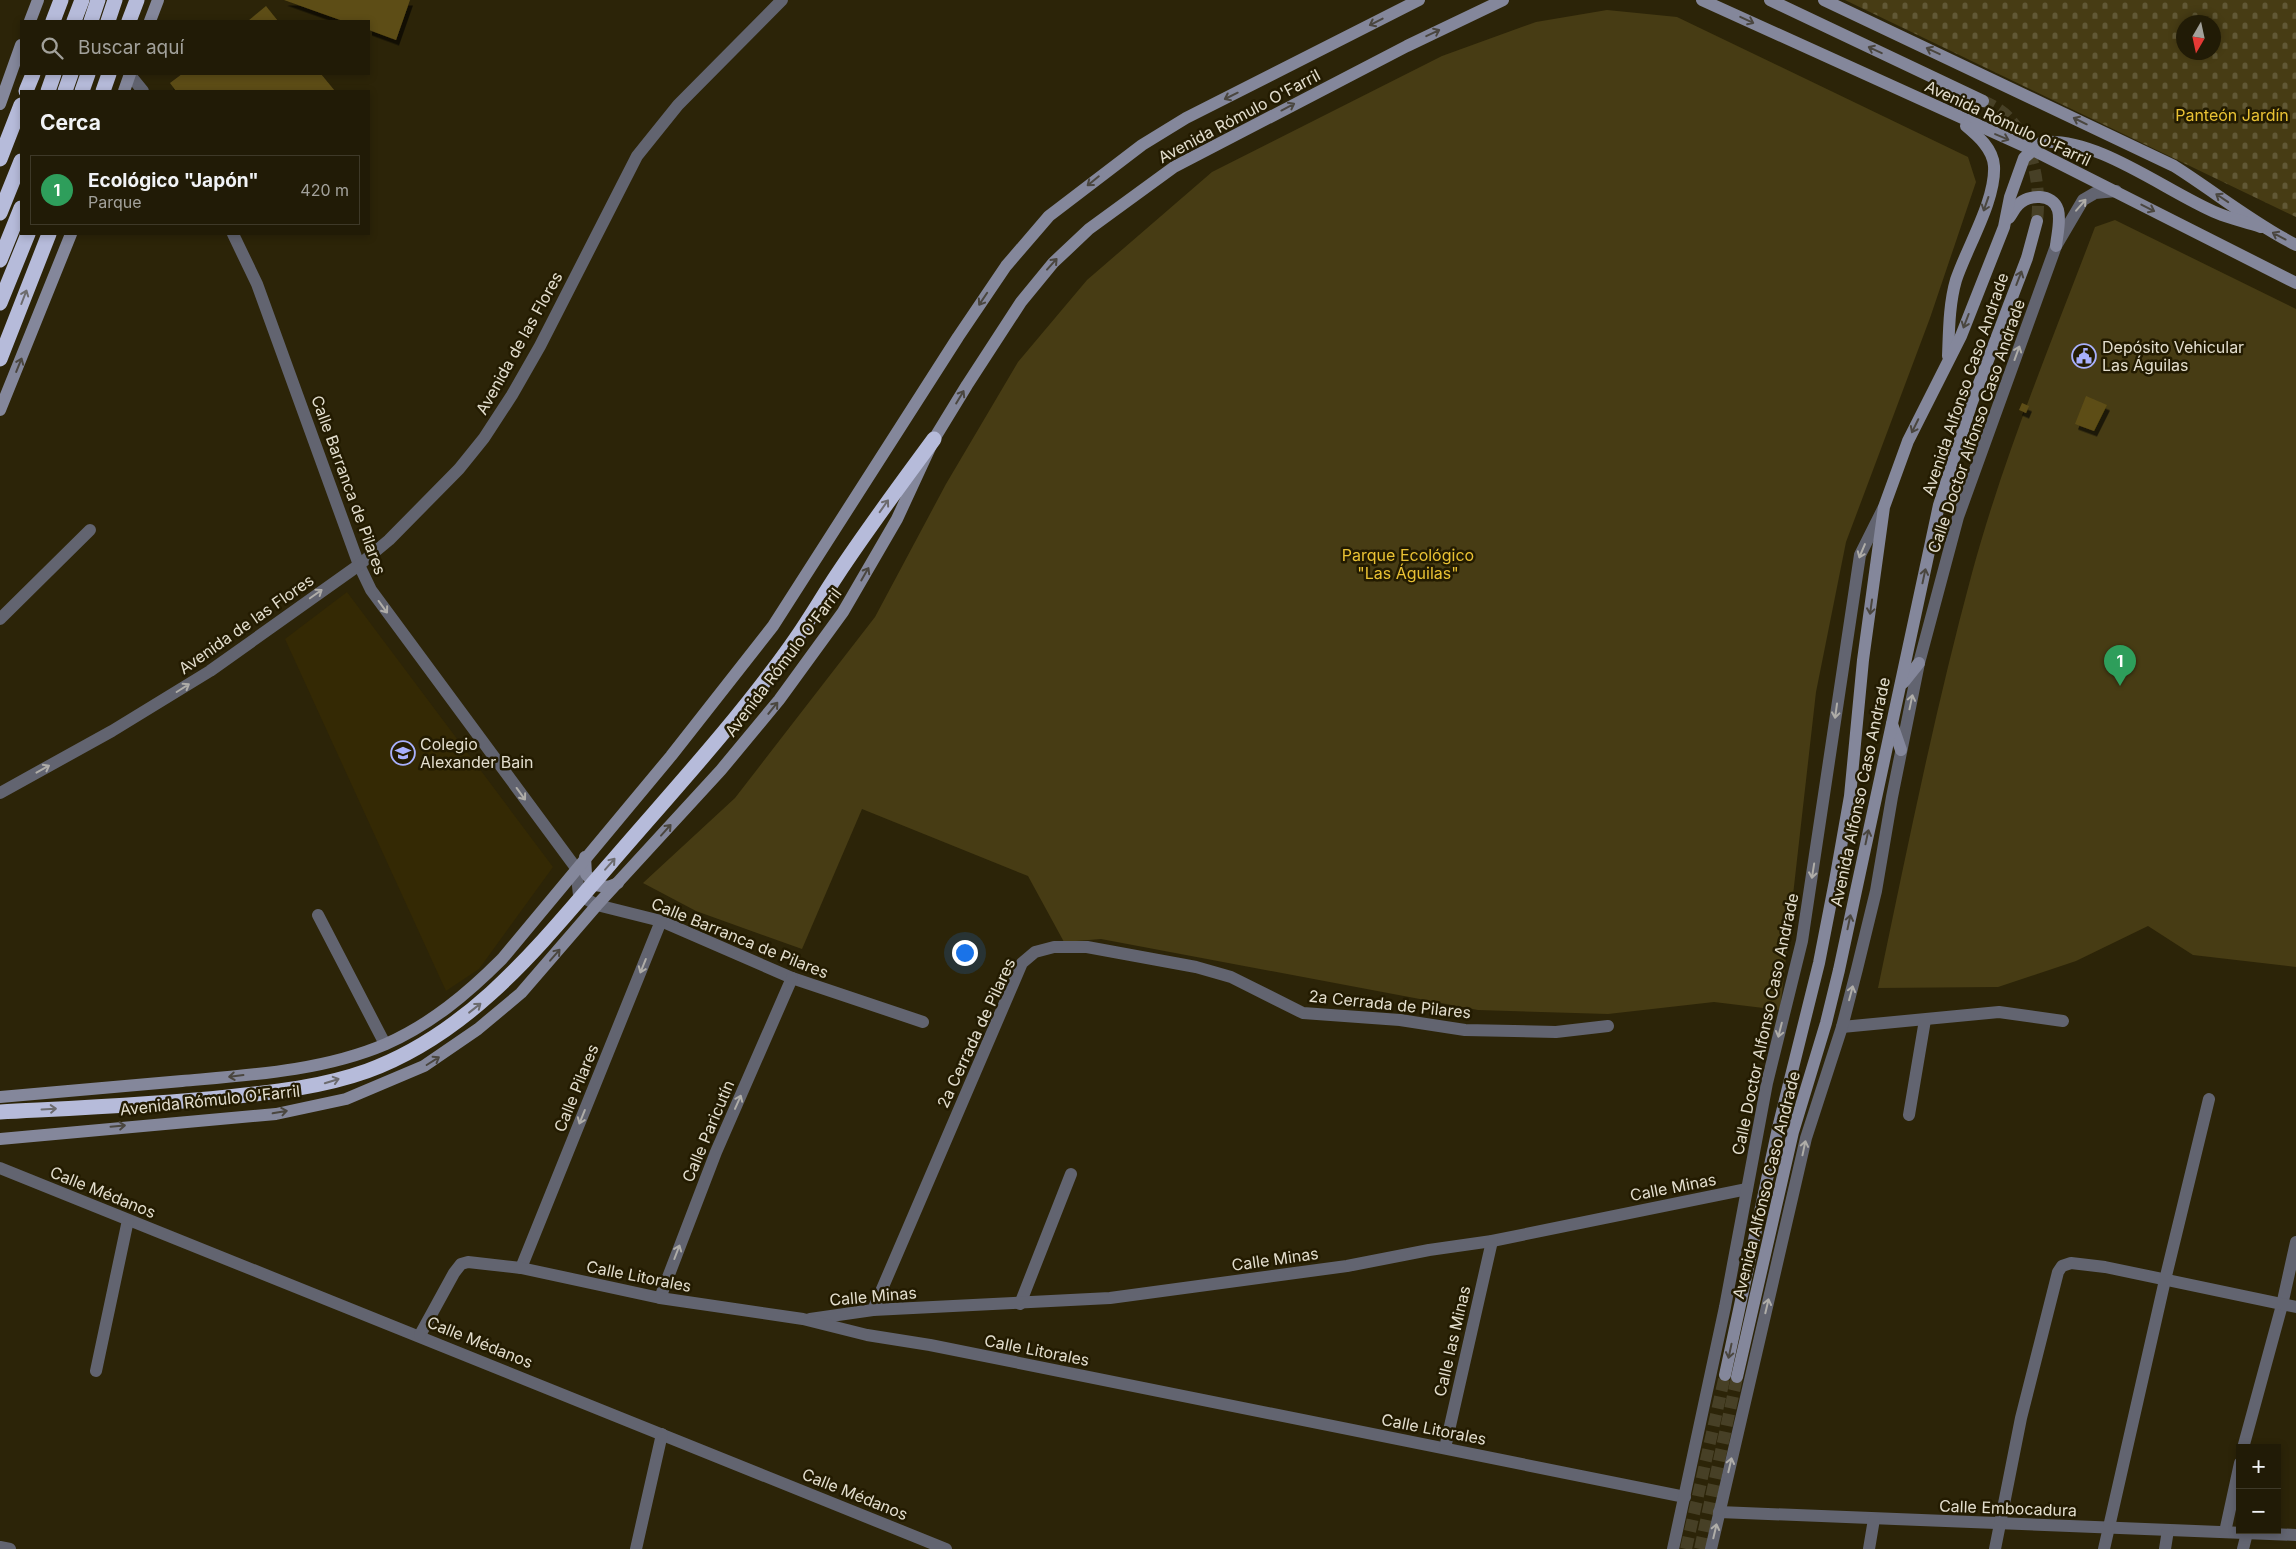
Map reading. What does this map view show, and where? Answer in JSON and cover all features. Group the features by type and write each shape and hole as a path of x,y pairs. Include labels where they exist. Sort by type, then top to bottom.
{"highway":[{"path":"53,20 61,0"},
{"path":"74,20 82,0"},
{"path":"91,20 98,0"},
{"path":"108,20 116,0"},
{"path":"129,20 137,0"},
{"path":"26,90 33,75"},
{"path":"48,90 54,75"},
{"path":"65,90 71,75"},
{"path":"82,90 88,75"},
{"path":"103,90 109,75"},
{"path":"0,159 20,108"},
{"path":"0,213 20,163"},
{"path":"0,260 20,210"},
{"path":"0,302 28,235"},
{"path":"0,359 49,235"},
{"path":"0,1112 181,1102 281,1092 323,1084 365,1071 412,1051 483,1002 502,985 578,901 748,702 790,647 886,502 934,439"}],"main road":[{"path":"30,20 38,0"},
{"path":"150,20 158,0"},
{"name":"Avenida Rómulo O'Farril","path":"0,1097 212,1079 302,1068 341,1059 385,1044 441,1013 471,990 502,959 671,756 773,626 958,337 1006,266 1050,216 1135,150 1186,118 1419,0"},
{"name":"Avenida Rómulo O'Farril","path":"0,1139 276,1114 346,1099 424,1066 478,1029 521,993 597,905 746,740 779,700 843,612 897,519 934,439 1021,302 1053,263 1089,229 1174,167 1407,46 1503,0"},
{"name":"Avenida Rómulo O'Farril","path":"1702,0 1957,118 2033,150 2296,283"},
{"path":"1770,0 1983,101"},
{"name":"Avenida Rómulo O'Farril","path":"1824,0 2174,166 2227,201 2261,227 2296,245"},
{"path":"0,104 20,48"},
{"path":"124,90 130,75"},
{"path":"1948,358 1949,318 1956,280 1992,187 1994,166 1989,150 1979,137 1957,118"},
{"path":"2004,227 2024,158 2042,142 2058,140 2077,144 2113,160 2218,213 2261,227"},
{"path":"2004,227 2018,204 2029,198 2045,198 2058,208 2056,246"},
{"name":"Avenida Alfonso Caso Andrade","path":"2004,227 1961,336 1948,358 1908,441 1884,507 1863,660 1850,796 1836,881 1778,1128 1731,1376 1793,1132 1837,979 1939,505 1969,411 2027,258 2037,221"},
{"path":"0,410 71,235"},
{"path":"1900,687 1919,663"},
{"path":"1892,724 1901,750"},
{"path":"585,857 586,874 595,885 602,887 618,883"}],"street":[{"name":"Avenida de las Flores","path":"0,792 112,731 210,671 359,565 390,540 459,469 484,438 540,346 637,156 678,105 782,0"},
{"path":"131,75 142,90"},
{"name":"Calle Doctor Alfonso Caso Andrade","path":"1711,1549 1806,1138 1842,1027 1876,890 1919,663 1958,517 2056,246 2083,200 2095,193 2116,191"},
{"name":"Calle Barranca de Pilares","path":"233,235 257,284 359,565 371,590 576,868 579,895 597,905 661,921 792,978 923,1022"},
{"name":"Calle Doctor Alfonso Caso Andrade","path":"1673,1549 1767,1083 1802,941 1860,555 1884,507"},
{"path":"0,619 90,530"},
{"path":"318,915 385,1044"},
{"name":"Calle Pilares","path":"521,1268 661,921"},
{"name":"2a Cerrada de Pilares","path":"873,1310 1022,963 1036,952 1054,947 1087,948 1196,967 1231,977 1303,1013 1400,1020 1465,1030 1556,1032 1608,1026"},
{"name":"Calle Paricutín","path":"660,1298 716,1152 792,978"},
{"path":"1842,1027 2000,1012 2064,1021"},
{"path":"1909,1115 1925,1020"},
{"path":"2104,1549 2165,1280 2209,1098"},
{"name":"Calle Médanos","path":"0,1168 420,1335 946,1549"},
{"path":"1020,1304 1071,1174"},
{"name":"Calle Minas","path":"802,1320 873,1310 1110,1298 1347,1266 1429,1250 1492,1241 1747,1188"},
{"path":"96,1371 128,1220"},
{"name":"Calle las Minas","path":"1445,1448 1492,1241"},
{"path":"2244,1444 2282,1305 2296,1242"},
{"name":"Calle Litorales","path":"420,1335 454,1273 461,1264 468,1262 521,1268 660,1298 802,1320 867,1335 939,1347 1685,1497"},
{"path":"1996,1549 2021,1418 2058,1272 2062,1266 2071,1263 2105,1267 2296,1307"},
{"path":"636,1549 662,1434"},
{"path":"2225,1532 2236,1481"},
{"name":"Calle Embocadura","path":"1719,1512 2236,1533"},
{"path":"1869,1549 1874,1519"},
{"path":"2165,1549 2168,1530"},
{"path":"2243,1549 2246,1534"},
{"name":"Calle Embocadura","path":"2271,1534 2296,1535"},
{"path":"0,1547 10,1549"}],"shaded area":[{"name":"Colegio Alexander Bain","path":"347,592 553,867 479,969 446,991 285,639"}],"green space":[{"name":"Panteón Jardín","path":"1845,0 2296,0 2296,217"},
{"name":"Parque Ecológico \"Las Águilas\"","path":"1607,10 1677,17 1968,157 1976,182 1930,318 1846,542 1816,692 1780,1010 1714,1002 1608,1014 1478,1010 1101,939 1064,942 1028,876 862,809 802,949 696,911 643,883 735,798 875,617 946,484 1018,362 1087,280 1212,172 1442,56 1536,22"},
{"path":"2115,220 2296,309 2296,967 2193,955 2148,926 2076,961 1998,987 1878,988 1934,728 1972,573 1985,529 2029,398 2095,227"}],"building":[{"path":"284,0 410,0 396,40 370,30 370,20 340,20"},
{"path":"266,6 277,20 249,20"},
{"path":"181,75 322,75 334,90 175,90 170,83"},
{"path":"2086,396 2107,405 2094,431 2075,424"},
{"path":"2022,403 2029,406 2026,413 2019,410"}],"tunnel":[{"path":"1983,101 2006,115 2018,129 2030,154 2038,194 2037,221"},
{"path":"1686,1549 1725,1375"},
{"path":"1700,1549 1737,1377"}],"place":[{"name":"Depósito Vehicular Las Águilas","path":"2084,356"},
{"name":"Ecológico \"Japón\"","path":"2120,686"},
{"name":"Colegio Alexander Bain","path":"403,753"}]}
